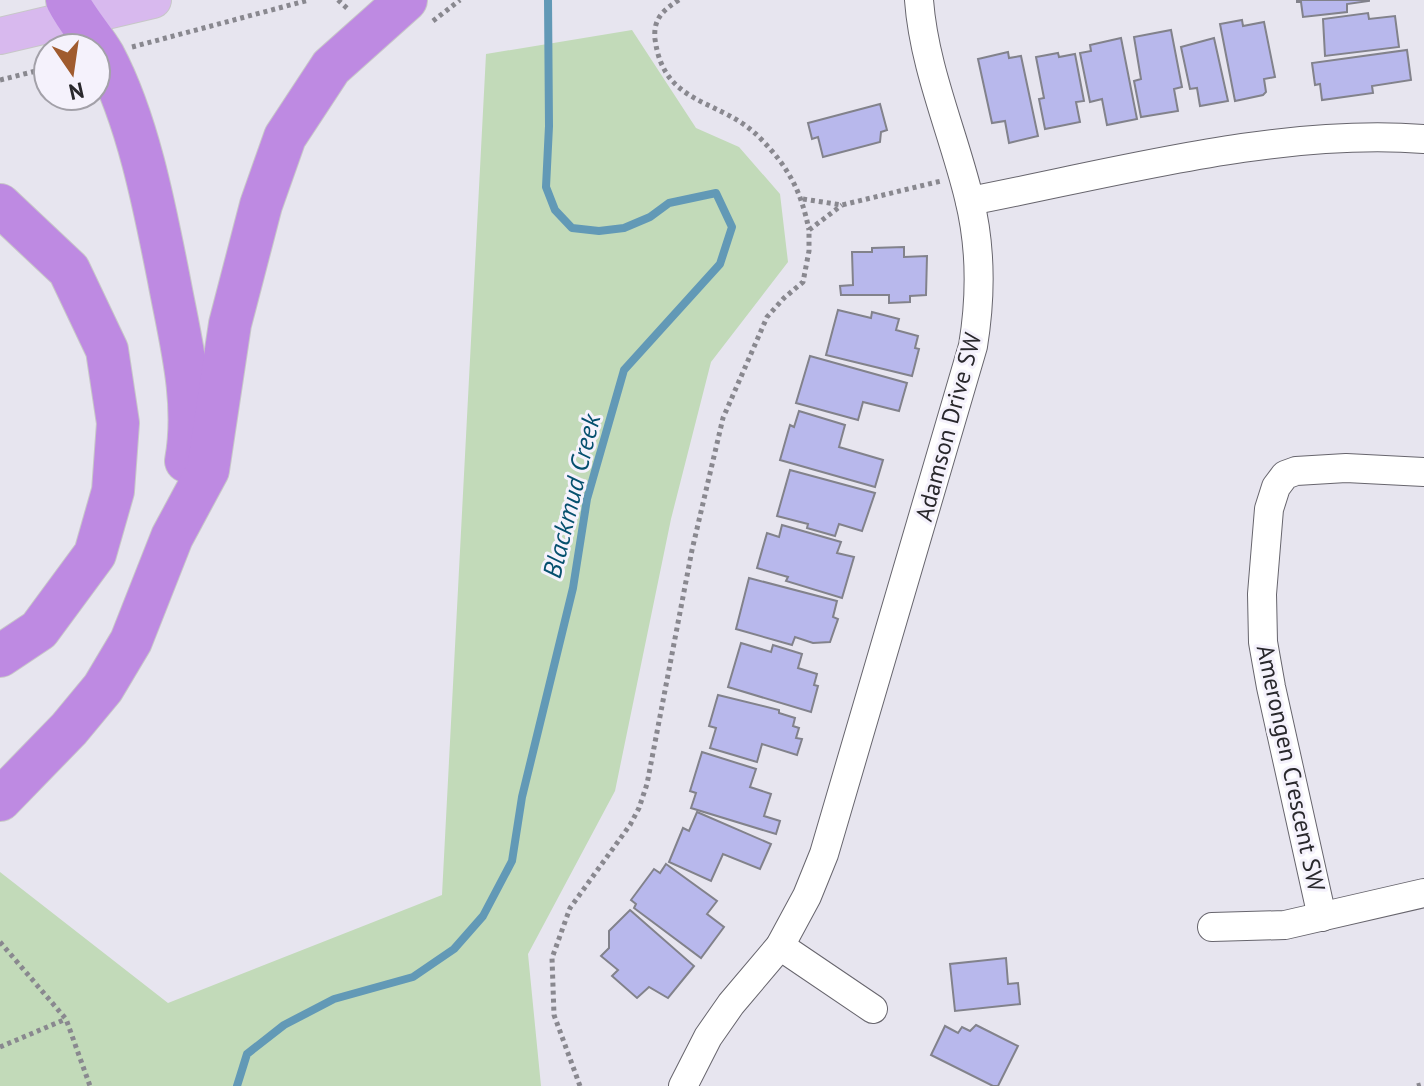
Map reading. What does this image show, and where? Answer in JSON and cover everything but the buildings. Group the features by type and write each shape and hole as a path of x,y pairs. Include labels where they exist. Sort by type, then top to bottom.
{"highway":[{"path":"72,9 88,32"},
{"path":"0,800 69,729 103,688 131,641 172,537 208,470 230,324 261,205 285,137 331,67 416,14"},
{"path":"112,77 126,110 156,216 186,364 190,439 172,537"},
{"path":"0,205 69,270 107,350 118,423 113,491 95,554 39,630 0,656"}],"main road":[{"path":"0,36 72,9 153,0"}],"street":[{"name":"Adamson Drive SW","path":"683,1086 708,1037 731,1004 780,946 807,896 824,854 966,376 979,309 976,243 970,201 926,47 919,0"},
{"path":"970,201 1198,157 1320,139 1424,139"},
{"name":"Amerongen Crescent SW","path":"1322,917 1263,642 1262,594 1269,509 1276,487 1285,475 1296,471 1346,468 1424,472"},
{"name":"Amerongen Crescent SW","path":"1212,927 1285,925 1424,893"},
{"path":"780,946 873,1009"}],"path":[{"path":"112,53 309,0"},
{"path":"416,14 460,0"},
{"path":"580,1086 554,1015 552,958 570,908 639,808 647,784 692,550 723,418 767,317 803,282 809,251 809,230 803,199 777,158 747,126 683,92 670,81 661,64 654,30 659,14 679,0"},
{"path":"0,80 32,72"},
{"path":"803,199 842,205 946,180"},
{"path":"809,230 842,205"},
{"path":"0,942 66,1019 90,1086"},
{"path":"0,1047 66,1019"},
{"path":"1417,1086 1424,1084"}],"green space":[{"path":"632,30 696,128 739,147 780,194 788,262 711,362 671,519 615,791 528,954 541,1086 0,1086 0,872 168,1003 442,895 486,54"}],"waterway":[{"name":"Blackmud Creek","path":"237,1086 247,1054 284,1025 334,999 413,977 454,949 483,916 512,861 522,797 573,588 587,499 624,370 720,264 732,227 716,193 669,203 650,217 624,228 599,231 572,228 555,210 546,187 548,0"}]}
